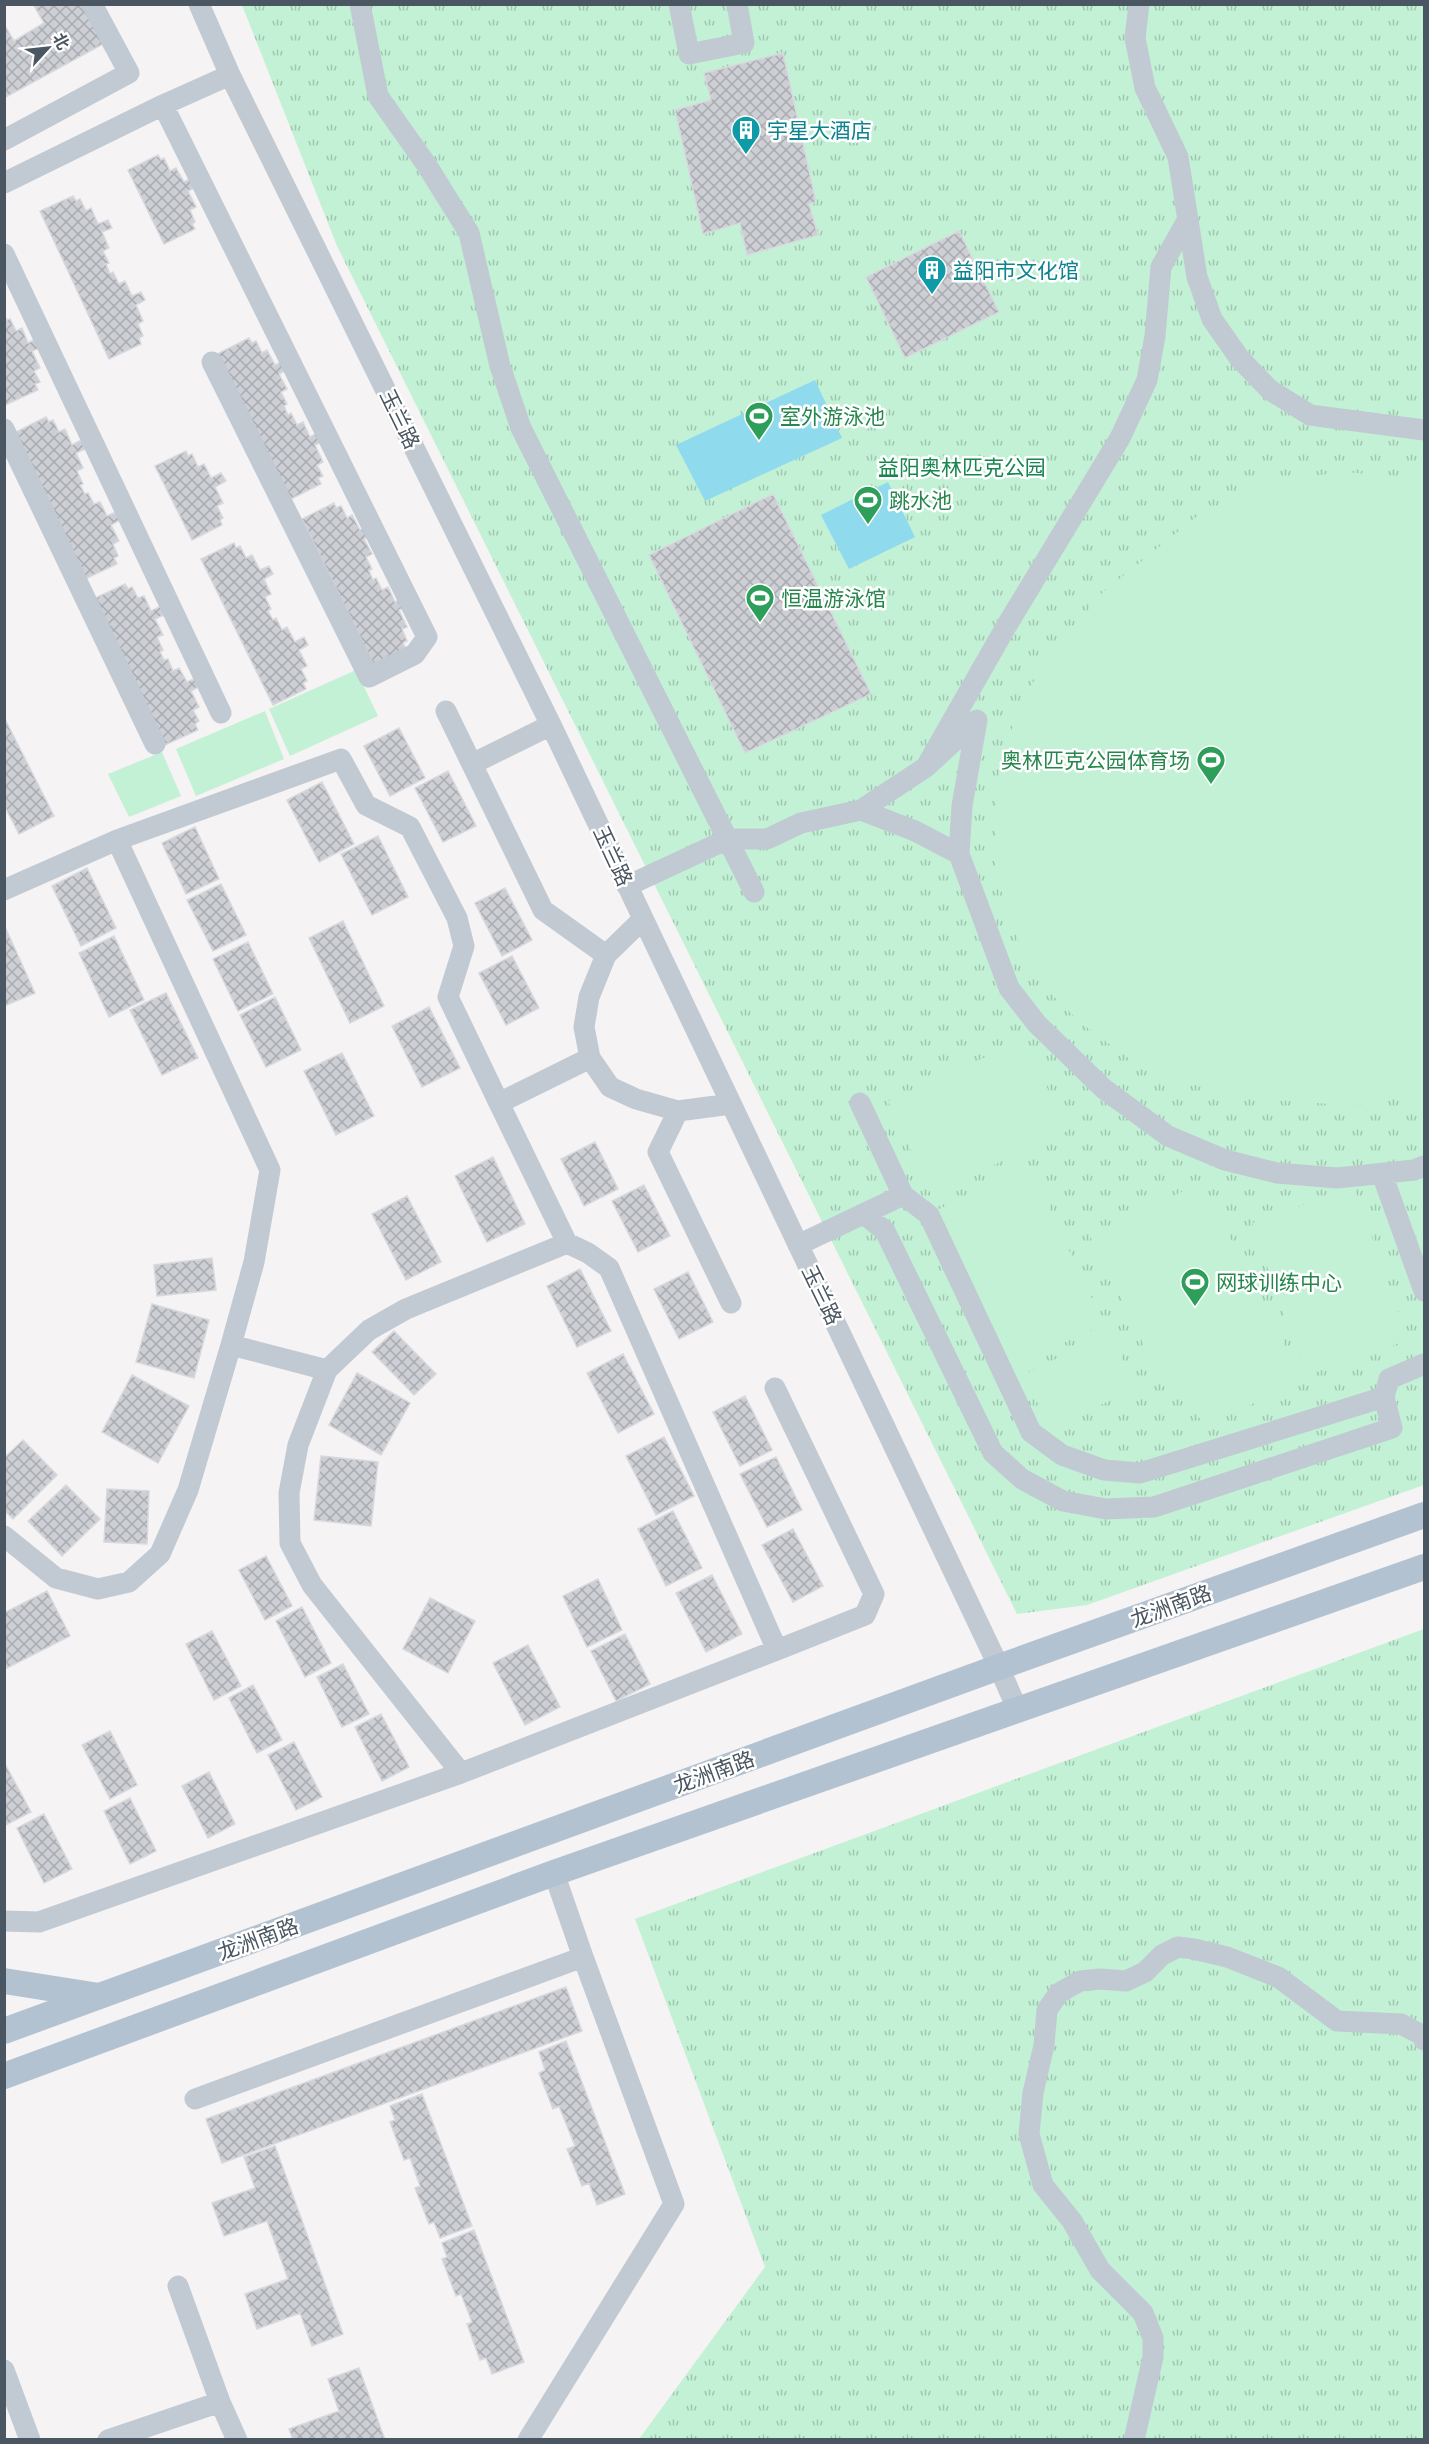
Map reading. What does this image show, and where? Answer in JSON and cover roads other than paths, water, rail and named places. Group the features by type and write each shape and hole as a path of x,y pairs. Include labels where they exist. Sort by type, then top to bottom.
{"main road":[{"name":"龙洲南路","path":"4,2031 999,1667 1425,1515"},
{"name":"龙洲南路","path":"4,2076 554,1873 1425,1567"},
{"path":"4,1981 102,1997"}],"street":[{"path":"4,140 129,73 92,4"},
{"name":"玉兰路","path":"199,4 230,75 551,725 1018,1711"},
{"path":"360,4 378,96 426,164 469,233 500,366 521,428 754,892"},
{"path":"679,4 689,54 744,43 736,4"},
{"path":"1139,4 1135,38 1145,87 1178,157 1197,277 1212,319 1240,359 1270,390 1310,415 1425,430"},
{"path":"4,183 163,105 230,75"},
{"path":"163,105 427,637 415,654 369,677 212,362"},
{"path":"926,767 1007,626 1120,438 1147,380 1155,336 1161,267 1188,219"},
{"path":"4,254 221,713"},
{"path":"4,429 155,744"},
{"path":"446,711 543,910 606,955"},
{"path":"627,886 728,839 767,839 801,823 861,810 926,767 977,720 962,806 959,854 1009,988 1037,1024 1104,1089 1168,1136 1225,1160 1287,1174 1337,1178 1414,1170 1425,1166"},
{"path":"472,764 551,725"},
{"path":"4,890 117,840 341,759 366,805 410,827 456,918 464,946 448,997 567,1243 588,1253 609,1268 777,1650"},
{"path":"861,810 915,831 959,854"},
{"path":"4,1536 56,1578 98,1589 129,1582 160,1554 188,1490 231,1345 254,1262 270,1170 117,840"},
{"path":"643,919 606,955 589,997 584,1027 590,1058 610,1087 636,1099 678,1111 731,1104"},
{"path":"499,1103 590,1058"},
{"path":"860,1102 903,1195 929,1215 1031,1432 1062,1455 1104,1470 1140,1473 1384,1397"},
{"path":"678,1111 658,1152 731,1303"},
{"path":"1382,1174 1425,1291"},
{"path":"798,1245 903,1195"},
{"path":"864,1214 885,1231 993,1453 1022,1479 1063,1501 1106,1509 1154,1507 1392,1428 1384,1397 1389,1379 1425,1364"},
{"path":"461,1773 312,1585 290,1543 289,1493 298,1445 327,1370 369,1330 406,1309 567,1243"},
{"path":"231,1345 327,1370"},
{"path":"4,1921 39,1922 461,1773 865,1615 874,1594 775,1388"},
{"path":"528,2439 674,2204 554,1873"},
{"path":"1134,2439 1153,2357 1153,2338 1143,2313 1100,2270 1072,2221 1043,2185 1029,2134 1047,2010 1059,1993 1080,1982 1100,1979 1126,1981 1145,1972 1162,1955 1178,1947 1194,1949 1227,1958 1278,1977 1337,2021 1401,2024 1420,2034 1425,2040"},
{"path":"195,2099 583,1957"},
{"path":"177,2286 220,2402 237,2439"},
{"path":"4,2370 30,2439"},
{"path":"108,2439 220,2402"}],"water":[{"name":"室外游泳池","path":"815,380 842,438 705,501 676,445"},
{"name":"跳水池","path":"888,482 915,537 849,569 821,515"}],"place":[{"name":"宇星大酒店","path":"746,156"},
{"name":"益阳市文化馆","path":"932,296"},
{"name":"室外游泳池","path":"759,442"},
{"name":"跳水池","path":"868,526"},
{"name":"恒温游泳馆","path":"760,624"},
{"name":"奥林匹克公园体育场","path":"1211,786"},
{"name":"网球训练中心","path":"1195,1308"}],"park label":[{"name":"益阳奥林匹克公园","path":"962,467"}]}
